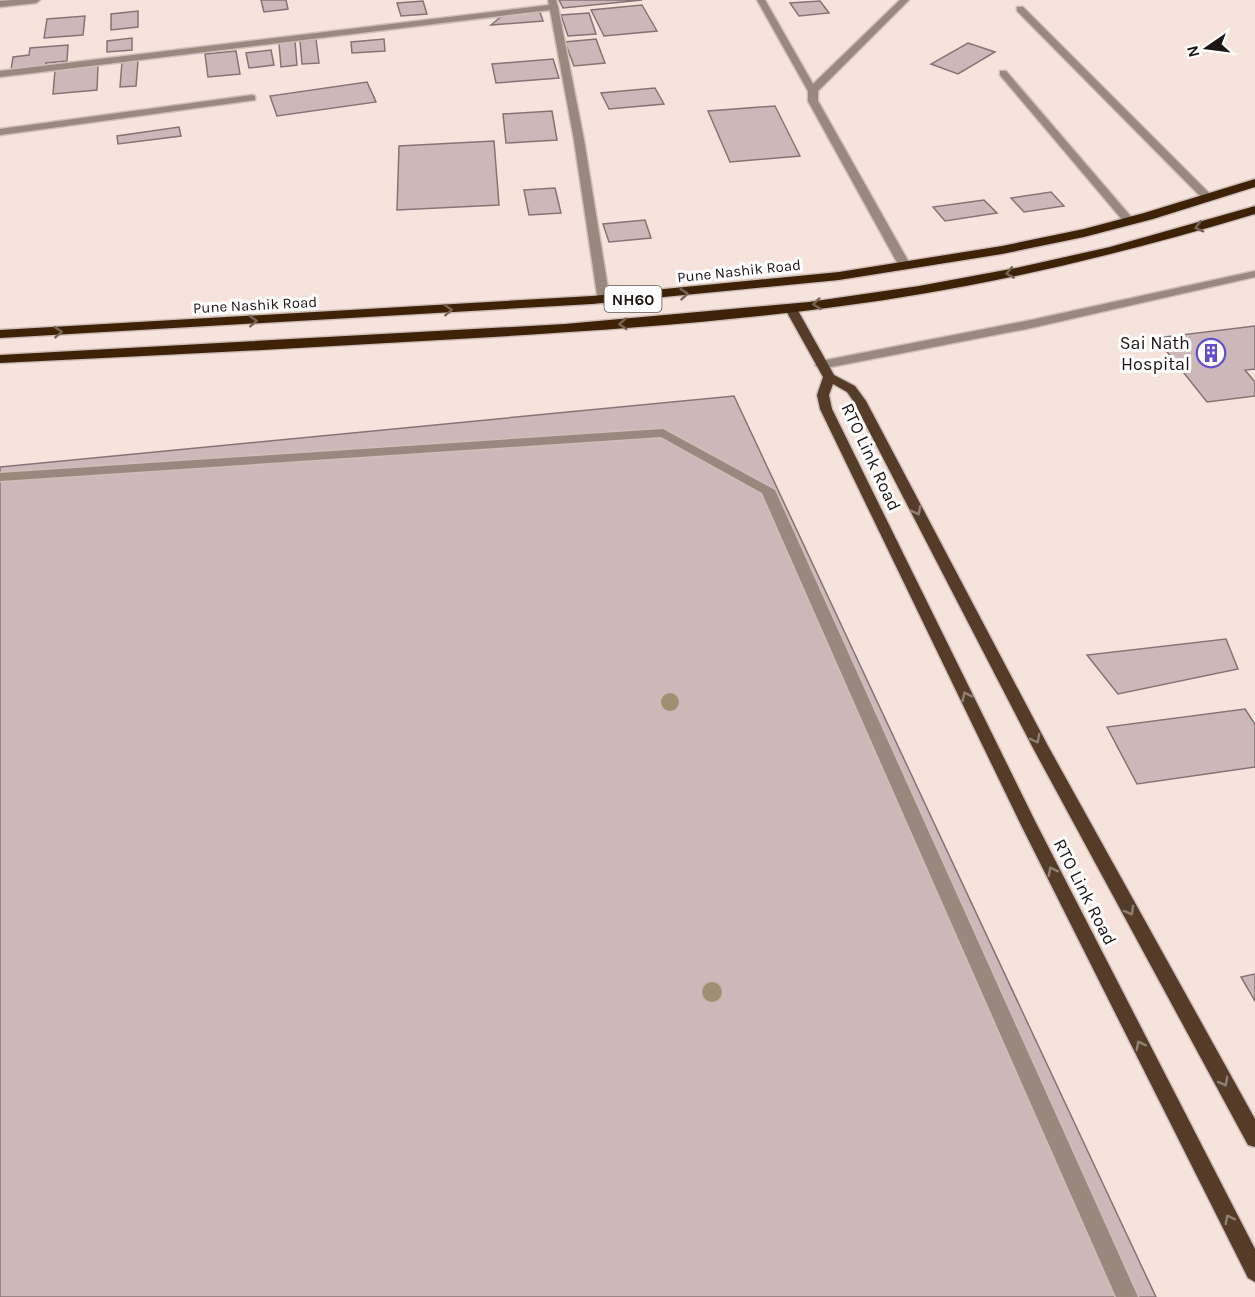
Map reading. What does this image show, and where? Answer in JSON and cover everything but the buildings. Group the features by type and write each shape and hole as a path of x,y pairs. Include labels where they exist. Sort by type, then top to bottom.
{"highway":[{"name":"Pune Nashik Road","path":"0,334 604,301 757,287 905,266 1084,233 1255,183"},
{"name":"NH60","path":"0,359 513,332 644,322 790,307 872,297 1008,274 1117,250 1255,210"}],"main road":[{"path":"790,307 825,371"},
{"name":"RTO Link Road","path":"1255,1138 1041,748 860,401 851,389 825,371 823,394 826,409 1028,823 1255,1271"}],"street":[{"path":"0,4 36,0"},
{"path":"761,0 813,91 813,101 905,266"},
{"path":"813,91 905,0"},
{"path":"0,74 553,3 579,140 604,301"},
{"path":"1020,9 1208,198"},
{"path":"1003,72 1129,221"},
{"path":"0,132 252,98"},
{"path":"825,371 1255,274"},
{"path":"0,477 663,433 768,490 1126,1297"}],"place":[{"name":"Sai Nath Hospital","path":"1211,353"}]}
